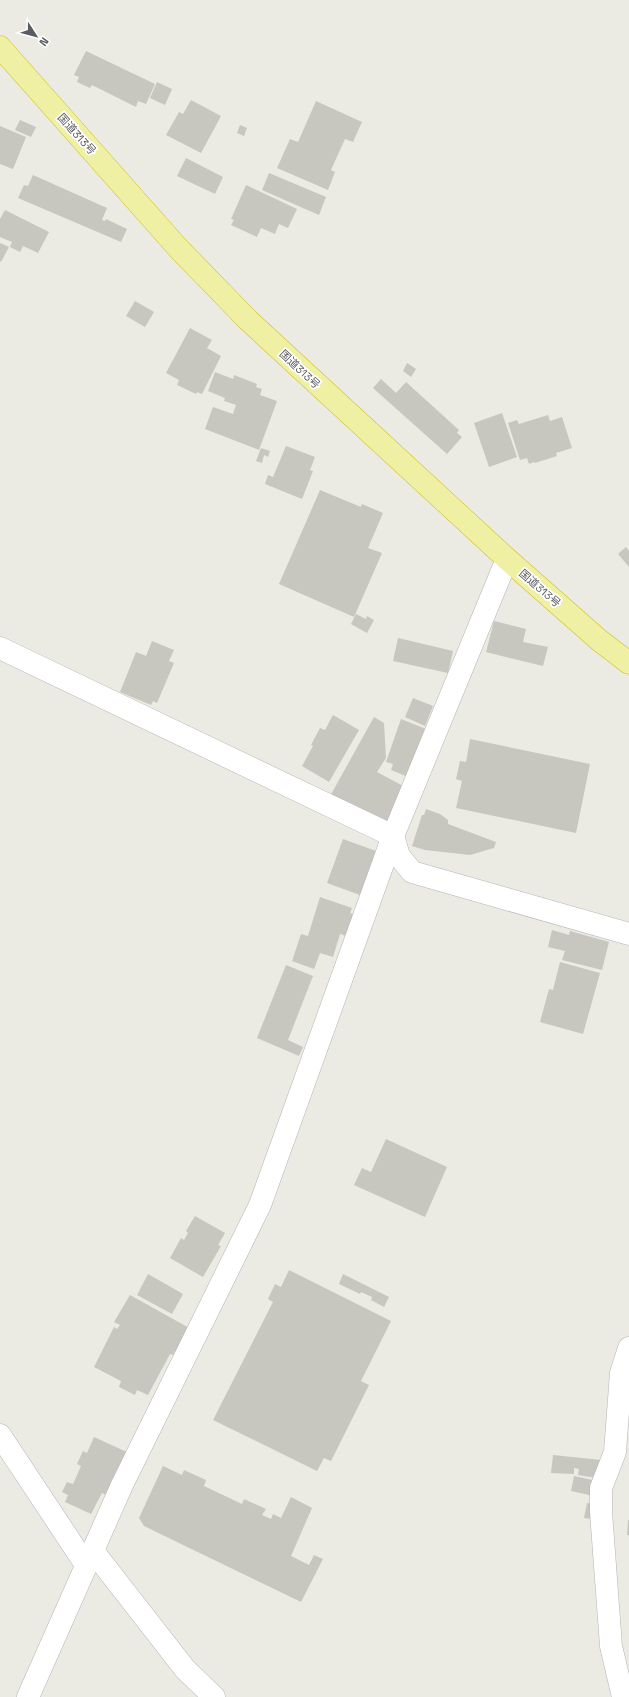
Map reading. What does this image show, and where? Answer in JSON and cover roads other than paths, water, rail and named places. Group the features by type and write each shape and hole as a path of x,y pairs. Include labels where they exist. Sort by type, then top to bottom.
{"highway":[{"name":"国道313号","path":"0,47 178,248 248,320 507,560 599,640 629,663"}],"street":[{"path":"28,1697 122,1484 260,1205 393,836 507,560"},
{"path":"0,648 393,836 400,856 412,872 629,934"},
{"path":"623,1697 611,1646 601,1512 601,1488 614,1452 621,1373 629,1348"},
{"path":"0,1435 89,1558 185,1670 214,1697"}]}
